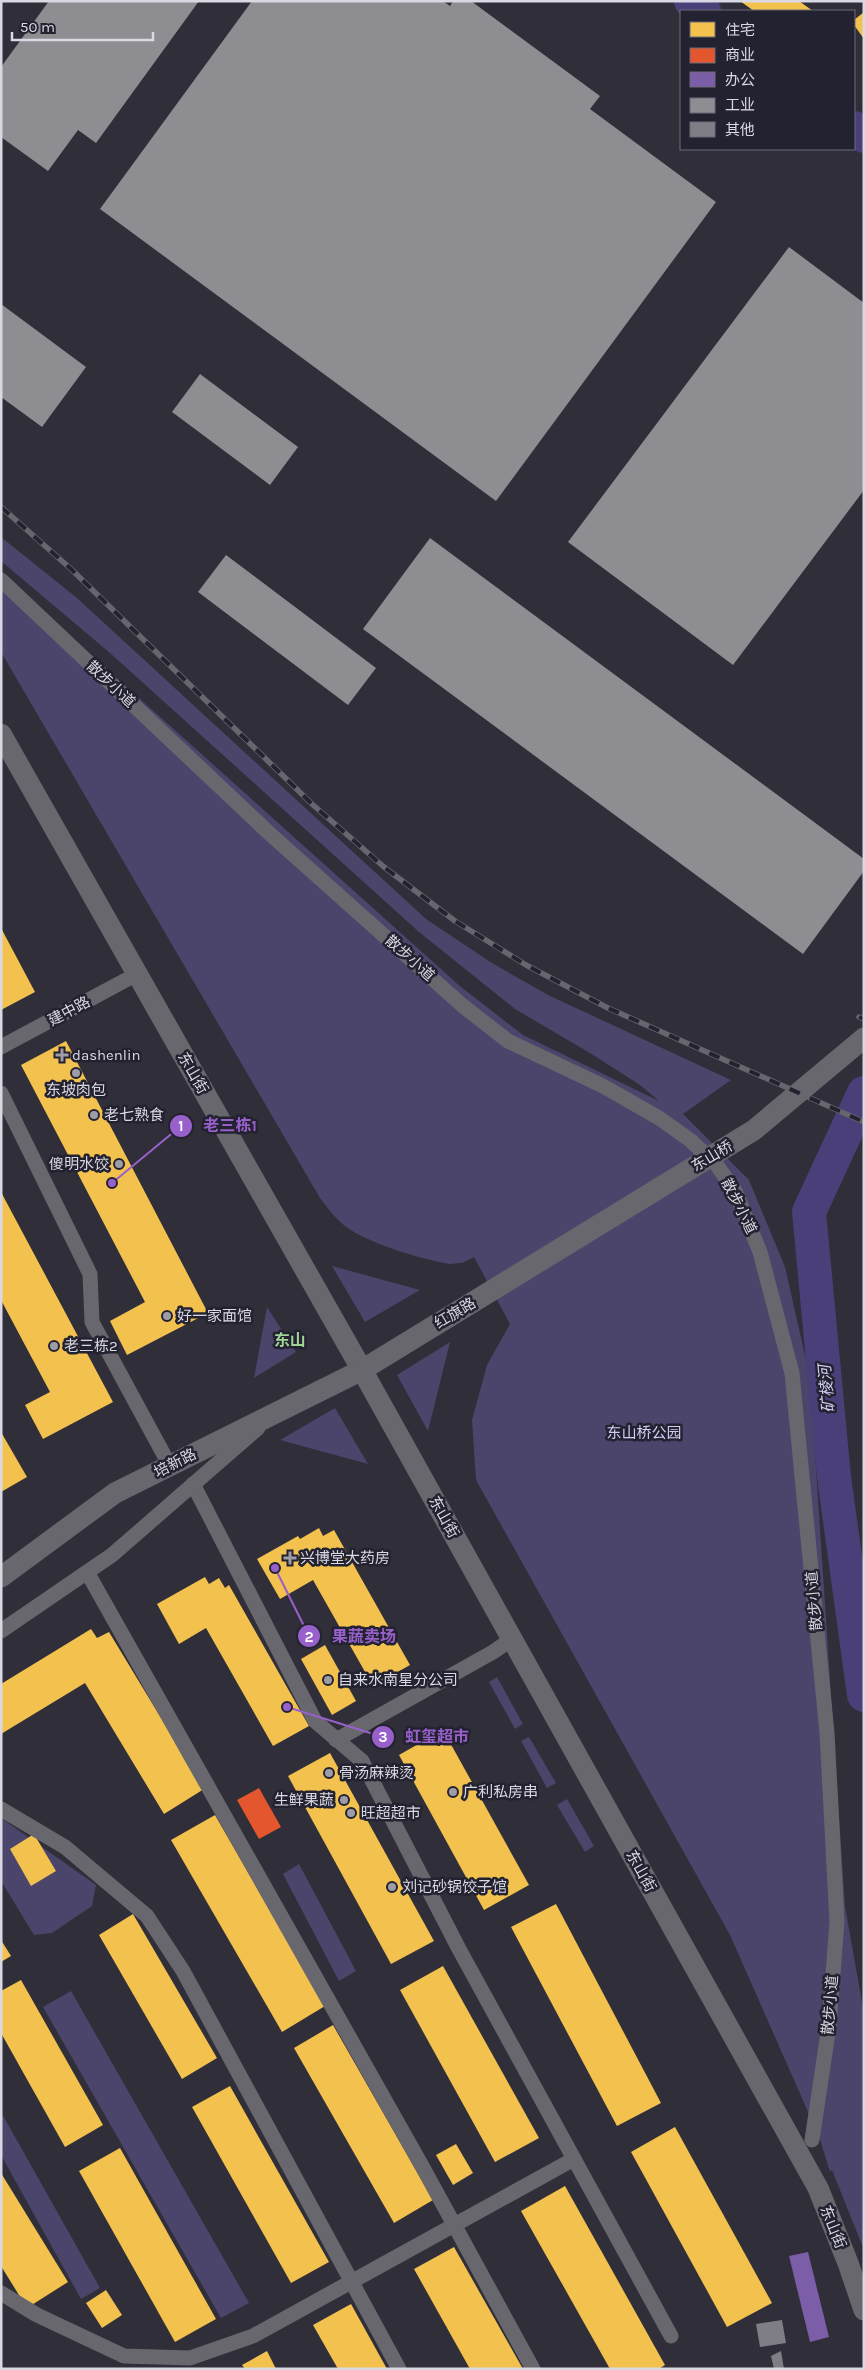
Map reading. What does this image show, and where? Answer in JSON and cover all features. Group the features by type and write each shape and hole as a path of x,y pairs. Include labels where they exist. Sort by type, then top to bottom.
{"main road":[{"name":"东山街","path":"1,734 362,1370 818,2188 848,2263 864,2310"},
{"name":"东山桥","path":"547,1257 754,1130 864,1038"},
{"name":"红旗路","path":"362,1370 547,1257"},
{"name":"培新路","path":"1,1577 115,1492 362,1370"}],"street":[{"name":"散步小道","path":"1,580 270,834 463,1006 508,1041 602,1086 659,1118 690,1140 716,1164 735,1191 760,1252 792,1373 827,1733 837,1922 830,2026 812,2140"},
{"name":"建中路","path":"1,1047 137,974"},
{"path":"1,1093 90,1274 92,1322 170,1466"},
{"path":"1,1631 112,1555 276,1412"},
{"path":"194,1484 315,1721 362,1761 459,1949 671,2336"},
{"path":"87,1572 454,2224 533,2369"},
{"path":"336,1740 493,1652 512,1639"},
{"path":"1,1809 65,1846 147,1916 183,1972 399,2369"},
{"path":"1,2293 37,2315 124,2356 190,2358 253,2336 574,2159"}],"green space":[{"name":"东山桥公园","path":"1,537 77,598 426,919 492,963 548,995 731,1080 683,1114 749,1180 785,1267 810,1377 845,1906 864,2014 864,2250 832,2170 830,2172 820,2139 730,1935 476,1480 472,1420 487,1365 510,1324 474,1257 462,1263 449,1264 411,1255 385,1246 349,1229 333,1215 320,1198 1,652 1,586 31,601 461,987 523,1035 659,1101 640,1085 590,1053 515,1009 419,932 110,653 1,561"},
{"path":"332,1266 420,1290 365,1322"},
{"path":"267,1307 296,1352 254,1378"},
{"path":"450,1342 428,1431 397,1375"},
{"path":"335,1408 368,1464 280,1440"},
{"path":"497,1677 523,1724 515,1729 489,1682"},
{"path":"529,1737 556,1783 547,1788 521,1741"},
{"path":"567,1799 594,1846 585,1852 557,1805"},
{"path":"1,1818 96,1885 92,1906 52,1933 34,1935 1,1881"},
{"path":"299,1864 356,1971 339,1981 283,1874"},
{"path":"71,1991 249,2303 221,2318 43,2007"},
{"path":"1,2112 100,2288 81,2299 1,2155"}],"building: 住宅":[{"path":"740,1 799,1 812,10 753,10"},
{"path":"864,12 864,39 855,26 855,19"},
{"path":"1,928 35,992 1,1010"},
{"path":"66,1041 208,1313 127,1355 110,1321 145,1302 21,1065"},
{"name":"老三栋2","path":"1,1192 113,1402 43,1439 25,1405 50,1392 1,1300"},
{"path":"1,1432 27,1477 1,1492"},
{"path":"319,1528 323,1536 334,1530 410,1665 373,1686 313,1580 280,1599 257,1559 298,1536 300,1539"},
{"path":"205,1577 209,1584 219,1578 225,1588 229,1585 309,1726 273,1746 206,1628 179,1644 157,1604"},
{"path":"91,1629 97,1638 109,1632 204,1789 164,1814 85,1683 1,1734 1,1684"},
{"name":"自来水南星分公司","path":"325,1645 356,1701 332,1715 301,1659"},
{"path":"443,1730 529,1885 484,1910 399,1755"},
{"path":"330,1753 434,1941 391,1964 288,1776"},
{"path":"215,1815 325,2006 282,2032 171,1840"},
{"path":"34,1834 56,1871 31,1886 10,1849"},
{"path":"556,1904 661,2103 617,2126 511,1927"},
{"path":"133,1914 217,2058 182,2079 99,1935"},
{"path":"1,1940 11,1956 1,1962"},
{"path":"443,1966 539,2138 495,2162 400,1990"},
{"path":"21,1980 103,2125 65,2147 1,2033 1,1991"},
{"path":"333,2025 433,2200 394,2223 294,2048"},
{"path":"230,2086 329,2262 291,2283 192,2107"},
{"path":"675,2127 772,2303 727,2327 631,2152"},
{"path":"456,2144 473,2173 453,2185 436,2155"},
{"path":"120,2148 216,2319 175,2342 79,2171"},
{"path":"1,2173 68,2282 27,2308 1,2266"},
{"path":"565,2186 665,2365 659,2369 610,2369 521,2211"},
{"path":"454,2247 523,2369 470,2369 414,2269"},
{"path":"106,2290 122,2315 102,2328 86,2303"},
{"path":"351,2304 387,2369 338,2369 313,2325"},
{"path":"267,2351 276,2369 245,2369 242,2365"}],"building: 商业":[{"path":"259,1788 281,1827 259,1839 237,1800"}],"building: 办公":[{"path":"808,2252 829,2337 810,2342 789,2256"}],"building: 工业":[{"path":"49,1 199,1 96,143 78,130 48,171 1,137 1,67"},
{"path":"252,1 443,1 450,6 453,1 471,1 600,96 590,109 716,202 496,501 100,209"},
{"path":"789,247 864,303 864,490 733,665 568,542"},
{"path":"1,304 86,367 42,427 1,397"},
{"path":"200,374 298,447 270,485 172,412"},
{"path":"430,538 864,859 864,871 803,954 363,629"},
{"path":"226,555 376,668 348,705 198,592"}],"building: 其他":[{"path":"782,2320 786,2343 760,2347 756,2324"},
{"path":"781,2351 784,2369 774,2369 771,2356"}],"waterway":[{"name":"矿棱河","path":"691,1 703,10"},
{"name":"矿棱河","path":"855,129 864,136"},
{"name":"矿棱河","path":"864,1093 809,1212 834,1477 864,1695"}],"railway":[{"path":"1,507 71,569 312,804 384,867 455,921 526,965 608,1008 864,1122"},
{"path":"859,1017 864,1019"}],"place":[{"name":"dashenlin","path":"62,1055"},
{"name":"东坡肉包","path":"76,1073"},
{"name":"老七熟食","path":"94,1115"},
{"name":"傻明水饺","path":"119,1164"},
{"name":"老三栋1","path":"112,1183"},
{"name":"好一家面馆","path":"167,1316"},
{"name":"老三栋2","path":"54,1346"},
{"name":"兴博堂大药房","path":"290,1558"},
{"name":"果蔬卖场","path":"275,1568"},
{"name":"自来水南星分公司","path":"328,1680"},
{"name":"虹玺超市","path":"287,1707"},
{"name":"骨汤麻辣烫","path":"329,1773"},
{"name":"广利私房串","path":"453,1792"},
{"name":"生鲜果蔬","path":"344,1800"},
{"name":"旺超超市","path":"351,1813"},
{"name":"刘记砂锅饺子馆","path":"392,1887"}],"district":[{"name":"东山","path":"290,1340"}]}
